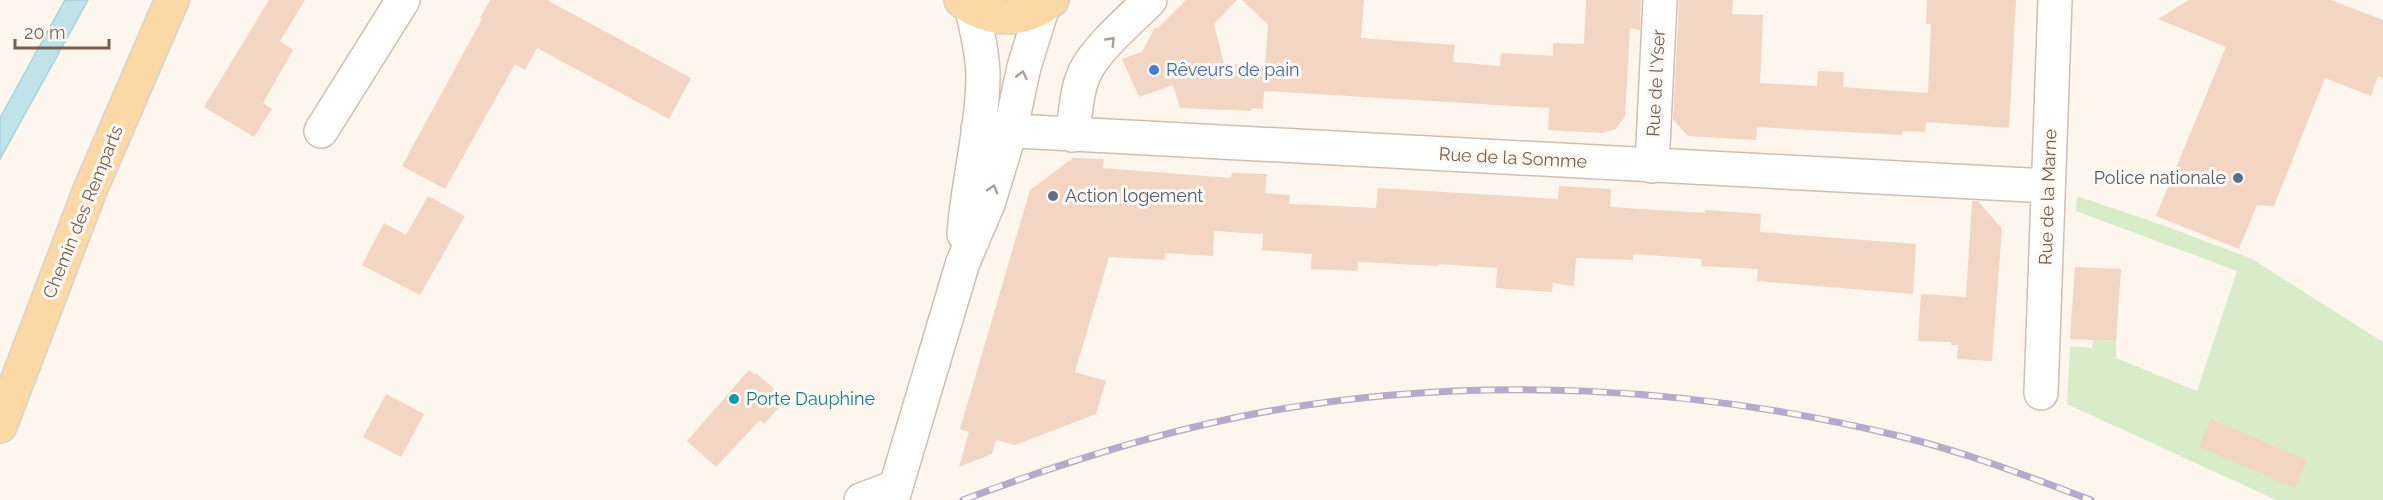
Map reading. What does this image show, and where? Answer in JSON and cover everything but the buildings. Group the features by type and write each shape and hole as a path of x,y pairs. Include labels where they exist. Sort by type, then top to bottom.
{"main road":[{"name":"Chemin des Remparts","path":"0,426 90,190 172,0"},
{"path":"964,2 995,17 1019,17 1047,4"}],"street":[{"path":"321,131 403,0"},
{"path":"1072,135 1080,87 1086,70 1150,0"},
{"name":"Rue de l'Yser","path":"1652,166 1660,0"},
{"name":"Rue de la Marne","path":"2041,393 2055,0"},
{"path":"861,500 894,494 963,262 988,204 994,130 983,70 964,2"},
{"path":"994,130 1024,67 1047,4"},
{"name":"Rue de la Somme","path":"994,130 2049,186"}],"green space":[{"path":"2077,196 2252,259 2383,342 2383,500 2276,500 2067,404 2070,346 2092,348 2093,340 2116,341 2116,358 2197,391 2237,271 2076,211"}],"water":[{"path":"65,0 88,0 0,159 0,118"}],"railway":[{"path":"963,500 1037,473 1149,438 1264,412 1343,400 1423,393 1504,390 1585,391 1666,397 1746,406 1825,420 1951,450 2091,500"}],"place":[{"name":"Rêveurs de pain","path":"1154,70"},
{"name":"Police nationale","path":"2238,178"},
{"name":"Action logement","path":"1053,196"},
{"name":"Porte Dauphine","path":"734,399"}]}
